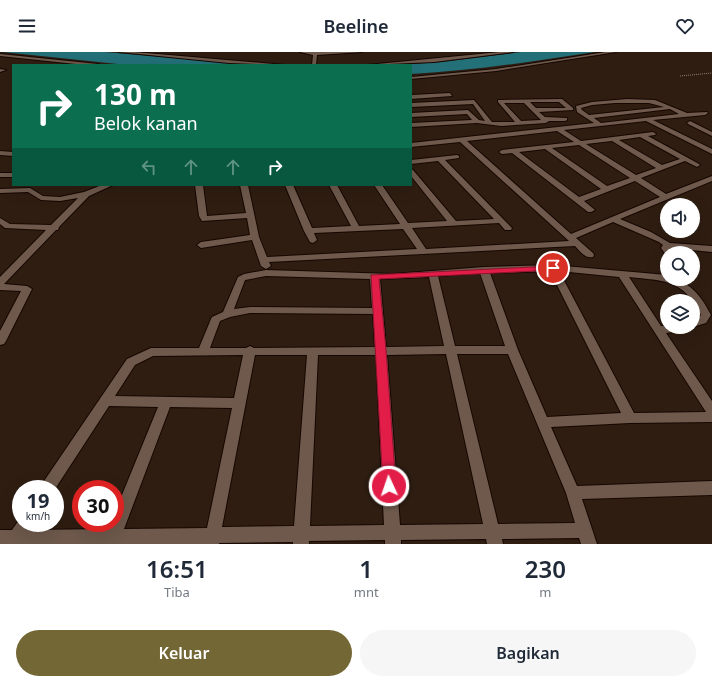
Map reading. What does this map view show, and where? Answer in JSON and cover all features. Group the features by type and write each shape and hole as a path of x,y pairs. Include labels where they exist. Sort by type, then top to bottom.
{"street":[{"path":"122,52 269,64"},
{"path":"161,56 170,52"},
{"path":"302,52 360,52"},
{"path":"385,64 434,61 511,52"},
{"path":"412,78 496,70 614,52"},
{"path":"314,53 314,64"},
{"path":"0,55 88,64"},
{"path":"178,62 185,58"},
{"path":"412,97 450,95"},
{"path":"518,122 500,100 560,100 571,109 534,110"},
{"path":"601,125 579,111 579,106 639,100 658,102 686,116"},
{"path":"525,101 544,119 565,119"},
{"path":"412,105 474,102 490,124"},
{"path":"458,103 477,121"},
{"path":"588,117 670,108"},
{"path":"412,115 468,112"},
{"path":"412,145 705,114"},
{"path":"412,125 477,121 490,124 546,121 544,119"},
{"path":"648,120 712,152"},
{"path":"690,123 712,134"},
{"path":"701,129 712,127"},
{"path":"558,129 667,198 712,178"},
{"path":"502,152 653,134"},
{"path":"642,136 697,165"},
{"path":"613,139 662,168"},
{"path":"462,140 590,255"},
{"path":"547,147 606,189"},
{"path":"514,151 591,210"},
{"path":"0,153 12,154"},
{"path":"412,162 458,157"},
{"path":"440,159 508,228"},
{"path":"578,200 685,159"},
{"path":"412,173 453,223"},
{"path":"0,175 12,175"},
{"path":"0,191 30,190 38,197 47,199 68,198 86,194 106,186"},
{"path":"199,186 203,216 205,219 250,214"},
{"path":"244,186 256,237 265,264 573,240 614,219 660,201"},
{"path":"289,186 313,240"},
{"path":"334,186 356,228"},
{"path":"379,186 423,252"},
{"path":"0,283 55,228 86,194"},
{"path":"614,219 631,228 653,234 665,246"},
{"path":"0,220 8,226 55,228"},
{"path":"308,231 500,221"},
{"path":"201,245 256,237"},
{"path":"700,249 712,249"},
{"path":"553,268 630,418"},
{"path":"227,314 241,279 244,276 266,273 374,277 484,270 553,268 660,277"},
{"path":"9,540 587,537 573,493 512,350 484,270"},
{"path":"621,273 712,411"},
{"path":"433,274 449,350 493,537"},
{"path":"374,277 381,350 392,538"},
{"path":"0,286 27,289 0,341"},
{"path":"684,286 691,294"},
{"path":"700,304 706,315 700,322"},
{"path":"204,350 216,319 227,314 250,310 378,312"},
{"path":"53,480 131,362 140,356 151,352 204,350 512,350"},
{"path":"211,540 250,350"},
{"path":"302,539 313,350"},
{"path":"105,401 239,403"},
{"path":"111,540 166,401"},
{"path":"543,422 630,418 712,417"},
{"path":"573,493 712,488"},
{"path":"9,540 17,532"}],"path":[{"path":"680,76 712,73"}],"water":[{"path":"3,52 105,52 246,64 117,64"},
{"path":"521,52 595,52 457,71 412,74 412,64"}],"route":[{"path":"389,486 381,350 374,277 393,277 484,270 553,268"}]}
